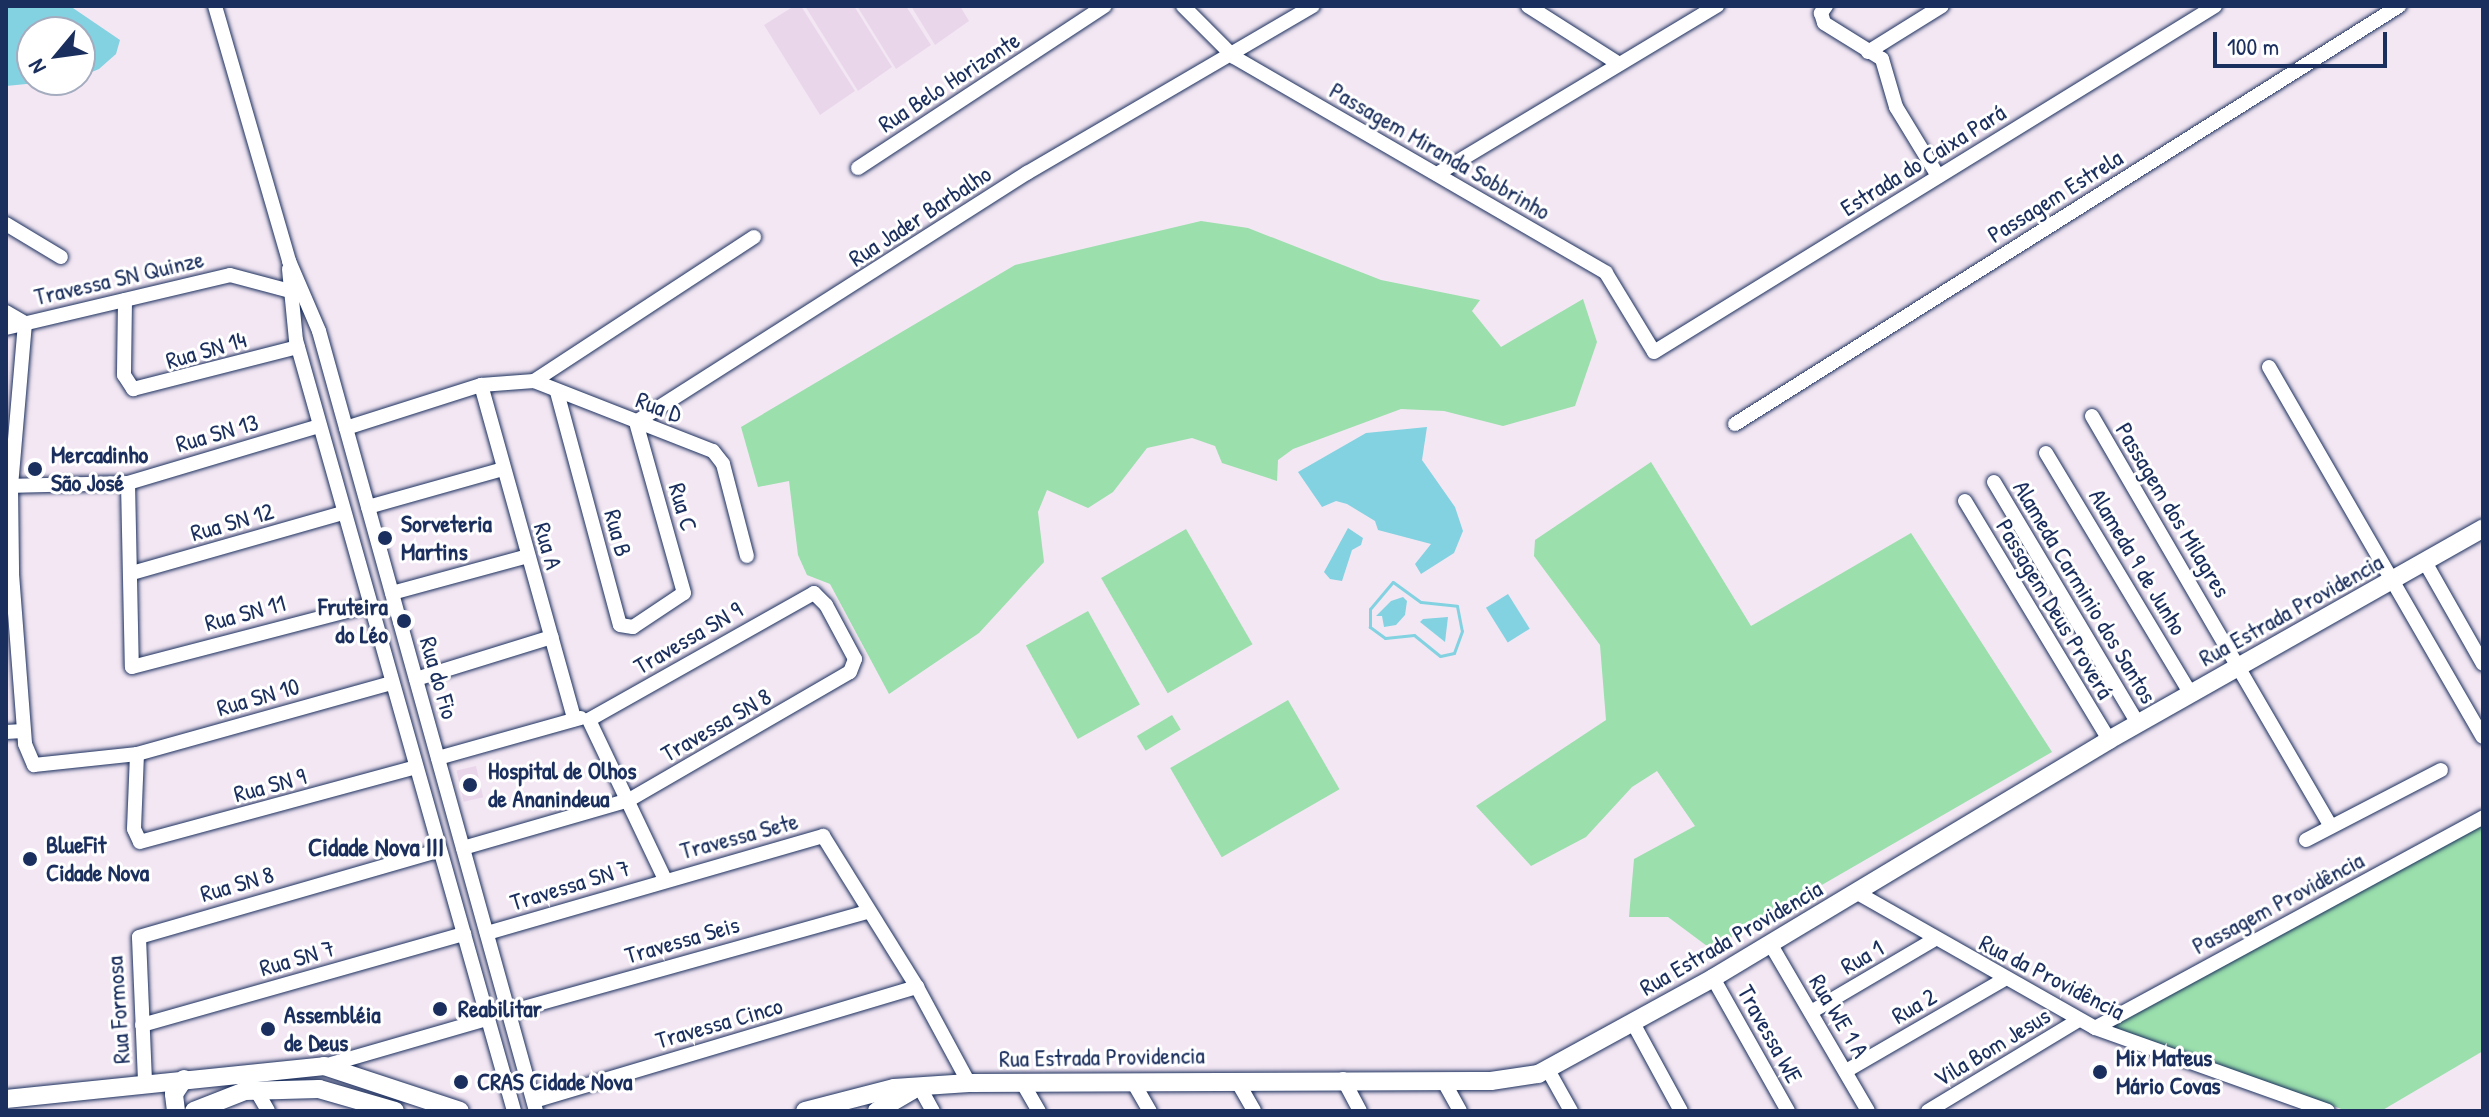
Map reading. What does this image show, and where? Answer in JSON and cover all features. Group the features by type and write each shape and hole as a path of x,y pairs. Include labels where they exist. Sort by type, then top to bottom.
{"main road":[{"name":"Rua Estrada Providencia","path":"805,1111 884,1089 969,1083 1343,1079 1444,1082 1516,1079 1548,1070 1771,945 2109,740 2241,669 2483,528"},
{"path":"6,1099 145,1081 324,1066 460,1111"},
{"path":"176,1111 174,1094 184,1079"},
{"name":"Rua Estrada Providencia","path":"877,1111 919,1086"},
{"path":"194,1111 256,1090 319,1089 385,1109"}],"street":[{"name":"Rua do Fio","path":"215,6 296,292 346,428 535,1106"},
{"name":"Rua Belo Horizonte","path":"858,168 1105,6"},
{"name":"Passagem Miranda Sobbrinho","path":"1183,6 1234,57 1606,273 1654,352"},
{"name":"Rua Jader Barbalho","path":"636,422 1027,173 1234,57 1313,6"},
{"path":"1528,6 1619,64"},
{"path":"1826,6 1821,13 1824,23 1885,64 1896,107 1938,176"},
{"path":"1868,52 1942,6"},
{"name":"Estrada do Caixa Pará","path":"1654,352 2215,6"},
{"name":"Passagem Estrela","path":"1735,424 2399,6"},
{"path":"1437,174 1708,8"},
{"path":"6,224 61,257"},
{"path":"534,381 754,237"},
{"name":"Travessa SN Quinze","path":"6,328 230,275 296,292"},
{"name":"Rua do Fio","path":"296,292 298,347 319,426 514,1111"},
{"name":"Rua SN 14","path":"125,300 127,383 141,390 298,347"},
{"path":"6,312 25,323 9,486 12,655 23,731 6,732"},
{"path":"2269,367 2390,583 2483,737"},
{"name":"Rua D","path":"481,385 534,381 718,455 747,556"},
{"path":"346,428 481,385"},
{"name":"Rua A","path":"481,385 552,637 581,719 629,800 665,879"},
{"name":"Rua B","path":"557,392 620,625 633,627 677,602"},
{"name":"Passagem dos Milagres","path":"2092,416 2331,827"},
{"name":"Rua C","path":"636,422 684,593 677,602"},
{"name":"Rua SN 13","path":"9,486 128,483 319,426"},
{"name":"Alameda 9 de Junho","path":"2046,453 2191,694"},
{"path":"368,507 503,469"},
{"name":"Alameda Carminio dos Santos","path":"1994,482 2138,724"},
{"path":"128,483 132,573"},
{"name":"Passagem Deus Proverá","path":"1965,501 2109,740"},
{"name":"Rua SN 12","path":"132,573 343,513"},
{"path":"392,593 528,556"},
{"path":"2425,562 2483,664"},
{"name":"Rua SN 11","path":"132,573 132,667 370,605"},
{"name":"Travessa SN 8","path":"463,848 629,800 850,672 855,665 851,651 821,597 809,595"},
{"name":"Travessa SN 9","path":"438,758 581,719 809,595"},
{"path":"416,679 552,637"},
{"name":"Rua SN 10","path":"23,731 34,765 137,754 392,683"},
{"path":"399,708 412,711 423,703"},
{"path":"406,734 418,726 430,728"},
{"name":"Rua SN 9","path":"137,754 136,840 145,842 416,767"},
{"path":"2306,840 2441,770"},
{"name":"Passagem Providência","path":"2095,1028 2483,817"},
{"name":"Travessa Sete","path":"665,879 823,836 868,912"},
{"name":"Rua SN 8","path":"139,937 440,850"},
{"name":"Travessa SN 7","path":"487,933 665,879"},
{"name":"Rua da Providência","path":"1856,892 2095,1028 2328,1111"},
{"path":"868,912 917,987 969,1083"},
{"name":"Travessa Seis","path":"509,1012 868,912"},
{"name":"Rua SN 7","path":"142,1025 464,934"},
{"name":"Rua Formosa","path":"139,937 145,1081"},
{"name":"Rua 1","path":"1811,1012 1935,939"},
{"name":"Rua WE 1 A","path":"1771,945 1868,1111"},
{"name":"Travessa WE","path":"1713,978 1788,1111"},
{"name":"Rua 2","path":"1846,1071 2005,979"},
{"name":"Travessa Cinco","path":"535,1106 917,987"},
{"path":"324,1066 487,1019"},
{"name":"Vila Bom Jesus","path":"1928,1111 2079,1020"},
{"path":"1633,1023 1681,1111"},
{"path":"1548,1070 1571,1111"},
{"path":"1343,1079 1360,1111"},
{"path":"1237,1081 1254,1111"},
{"path":"1022,1082 1039,1111"},
{"path":"1133,1082 1150,1111"},
{"path":"1444,1082 1460,1111"},
{"path":"919,1086 933,1111"},
{"path":"256,1090 268,1111"}],"shaded area":[{"path":"794,6 801,6 855,91 820,115 764,25"},
{"path":"805,6 854,6 892,67 858,91"},
{"path":"857,6 906,6 931,45 896,69"},
{"path":"911,6 960,6 969,21 935,45"},
{"name":"Hospital de Olhos de Ananindeua","path":"476,766 483,797 464,802 457,770"}],"green space":[{"path":"1201,221 1248,228 1381,280 1480,300 1472,311 1501,347 1583,299 1597,342 1575,406 1503,426 1444,411 1401,409 1293,449 1278,460 1277,481 1222,463 1215,446 1192,438 1147,448 1113,492 1088,508 1047,490 1038,512 1044,562 979,633 889,694 830,584 807,575 798,555 789,481 758,487 741,427 1015,265"},
{"path":"1651,462 1751,626 1911,533 2052,752 1711,949 1668,917 1629,917 1634,859 1695,826 1657,771 1632,787 1586,837 1531,866 1476,806 1606,720 1600,645 1534,556 1535,540"},
{"path":"1186,529 1252,644 1168,693 1101,578"},
{"path":"1088,611 1140,705 1078,739 1026,645"},
{"path":"1288,700 1340,789 1222,857 1170,768"},
{"path":"1172,715 1181,730 1146,751 1137,736"},
{"path":"2483,812 2483,1051 2381,1111 2347,1111 2110,1026"}],"water":[{"path":"6,6 70,6 85,16 16,16 16,85 6,86"},
{"path":"96,24 120,40 116,54 96,70"},
{"path":"1427,427 1422,460 1455,507 1463,531 1454,553 1421,574 1415,564 1431,544 1378,530 1375,521 1347,504 1336,501 1322,507 1298,472 1366,433"},
{"path":"1348,528 1363,538 1361,545 1352,550 1342,581 1330,579 1324,572"},
{"path":"1508,594 1530,629 1508,643 1486,608"},
{"path":"1403,597 1407,601 1405,615 1396,625 1384,627 1382,616 1376,616 1391,601"},
{"path":"1448,617 1445,642 1420,622 1423,619"}],"waterway":[{"path":"1393,582 1421,602 1457,606 1462,631 1454,653 1440,656 1414,635 1385,638 1370,627 1370,609 1393,582"}],"place":[{"name":"Mercadinho São José","path":"35,469"},
{"name":"Sorveteria Martins","path":"385,538"},
{"name":"Fruteira do Léo","path":"404,621"},
{"name":"Hospital de Olhos de Ananindeua","path":"470,785"},
{"name":"BlueFit Cidade Nova","path":"30,859"},
{"name":"Reabilitar","path":"440,1009"},
{"name":"Assembléia de Deus","path":"268,1029"},
{"name":"Mix Mateus Mário Covas","path":"2100,1072"},
{"name":"CRAS Cidade Nova","path":"461,1082"}],"district":[{"name":"Cidade Nova III","path":"376,847"}]}
